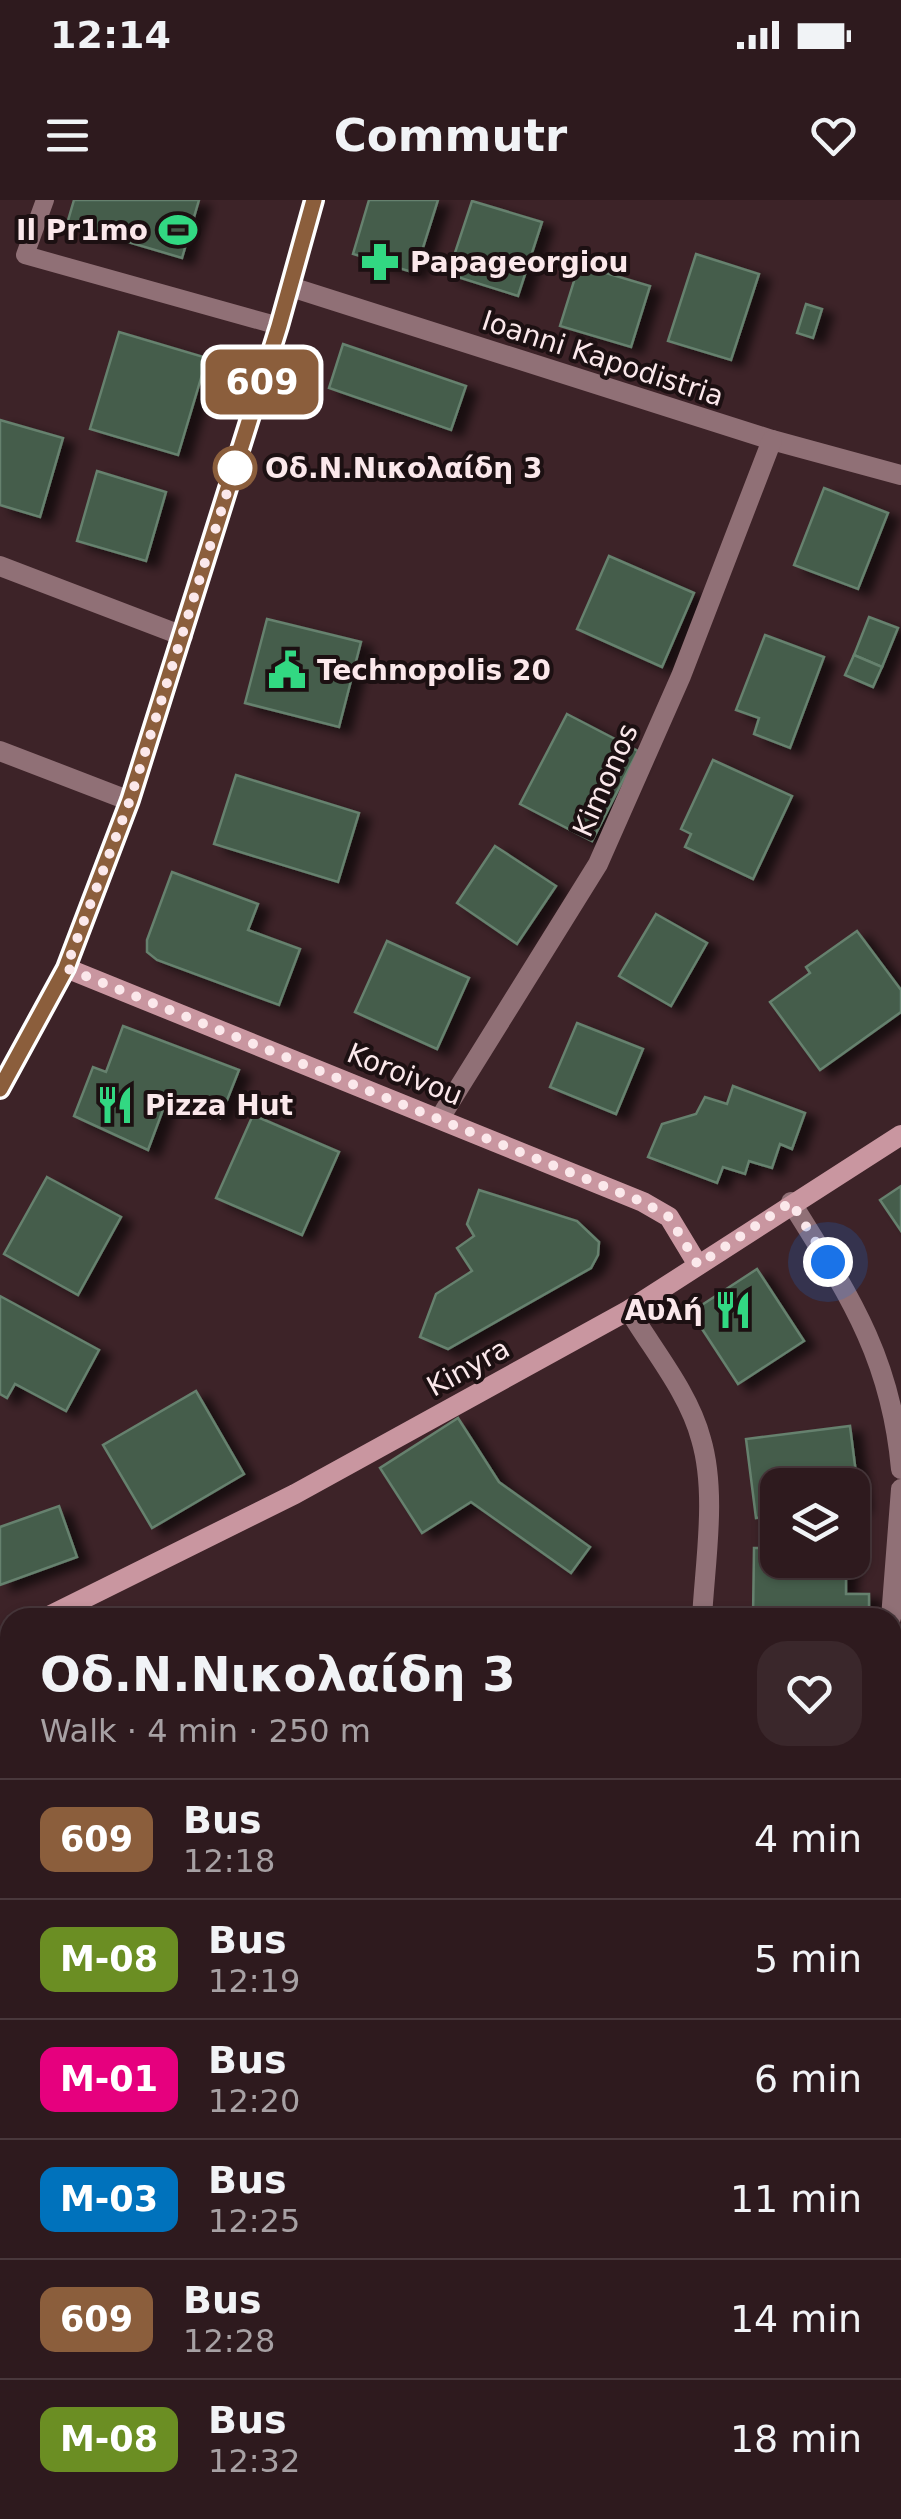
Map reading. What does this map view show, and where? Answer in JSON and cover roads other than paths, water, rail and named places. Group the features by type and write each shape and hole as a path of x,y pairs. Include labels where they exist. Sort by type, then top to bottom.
{"street":[{"path":"0,1088 66,968 130,800 291,287 314,200"},
{"name":"Ioanni Kapodistria","path":"291,287 772,440 901,476"},
{"name":"Kimonos","path":"440,1118 598,864 681,676 772,440"},
{"path":"0,566 183,636"},
{"path":"0,751 130,800"},
{"name":"Koroivou","path":"66,968 643,1202 669,1217 698,1265"},
{"name":"Kinyra","path":"65,1608 296,1494 629,1310 791,1202 901,1135"},
{"path":"791,1202 870,1332 897,1422 901,1469"},
{"path":"629,1310 692,1414 702,1440 706,1470 702,1608"},
{"path":"892,1608 901,1489"}],"lane":[{"path":"46,200 25,256 279,326"}],"place":[{"name":"Il Pr1mo","path":"178,230"},
{"name":"Papageorgiou","path":"380,262"},
{"name":"Οδ.Ν.Νικολαίδη 3","path":"235,468"},
{"name":"Technopolis 20","path":"287,670"},
{"name":"Pizza Hut","path":"115,1105"},
{"name":"Αυλή","path":"733,1310"}]}
